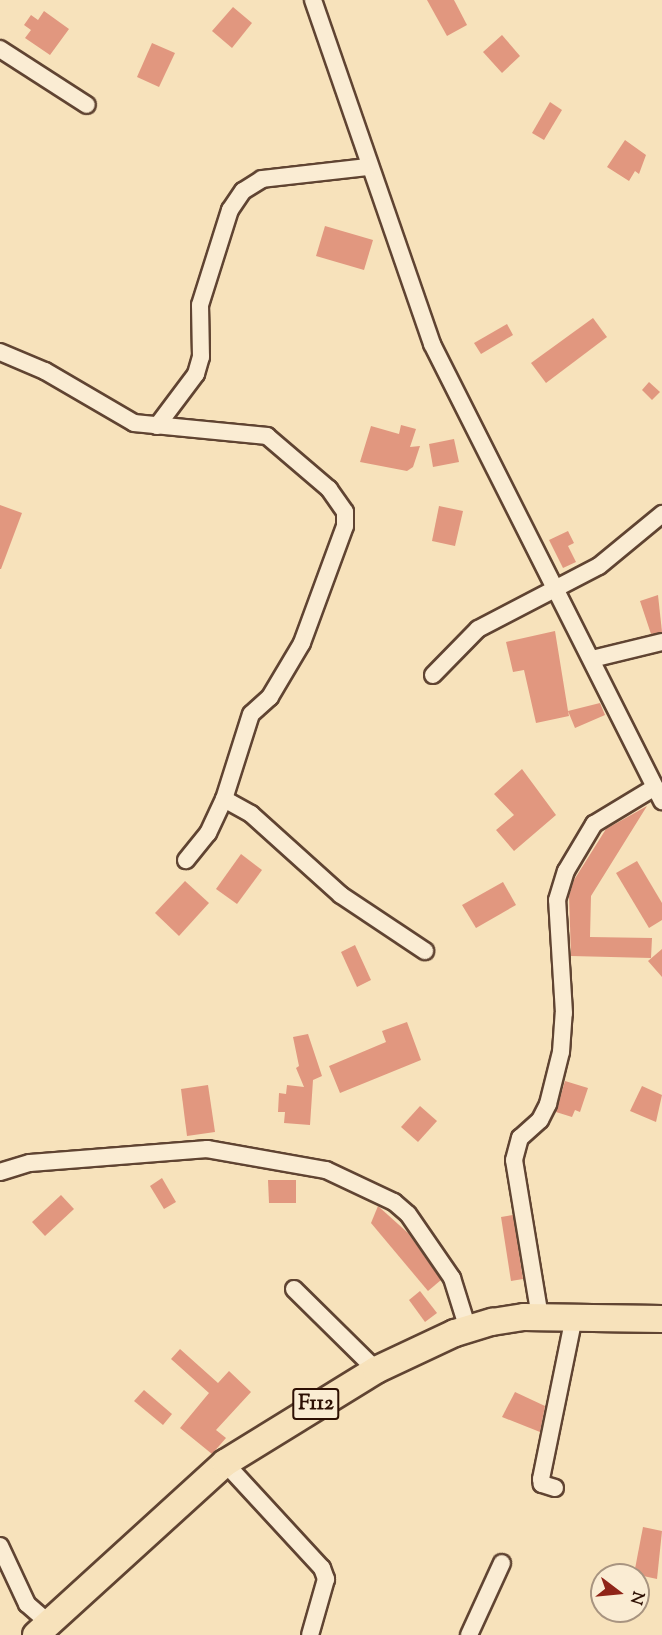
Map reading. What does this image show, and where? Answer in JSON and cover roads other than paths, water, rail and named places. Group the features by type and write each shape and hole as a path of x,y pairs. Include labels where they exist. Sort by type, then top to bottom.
{"main road":[{"name":"F112","path":"42,1629 225,1463 376,1370 468,1329 540,1317 662,1319"}],"street":[{"path":"319,5 368,167 432,344 658,794 594,824 566,871 557,900 564,1013 561,1052 548,1104 540,1120 519,1138 514,1160 540,1317"},
{"path":"0,50 87,105"},
{"path":"157,426 196,374 201,357 200,305 230,210 243,191 262,179 368,167"},
{"path":"0,352 45,371 119,417 157,426 267,436 329,489 345,512 345,526 302,643 270,696 251,714 224,799 208,833 186,860"},
{"path":"433,675 478,629 556,591 629,545 662,513"},
{"path":"592,659 662,642"},
{"path":"224,799 251,814 341,895 425,951"},
{"path":"0,1172 30,1164 207,1149 326,1170 408,1214 452,1278 468,1329"},
{"path":"294,1289 376,1370"},
{"path":"555,1488 542,1484 541,1479 574,1317"},
{"path":"225,1463 322,1568 326,1579 310,1635"},
{"path":"0,1546 27,1604 42,1629"},
{"path":"469,1635 502,1563"}]}
